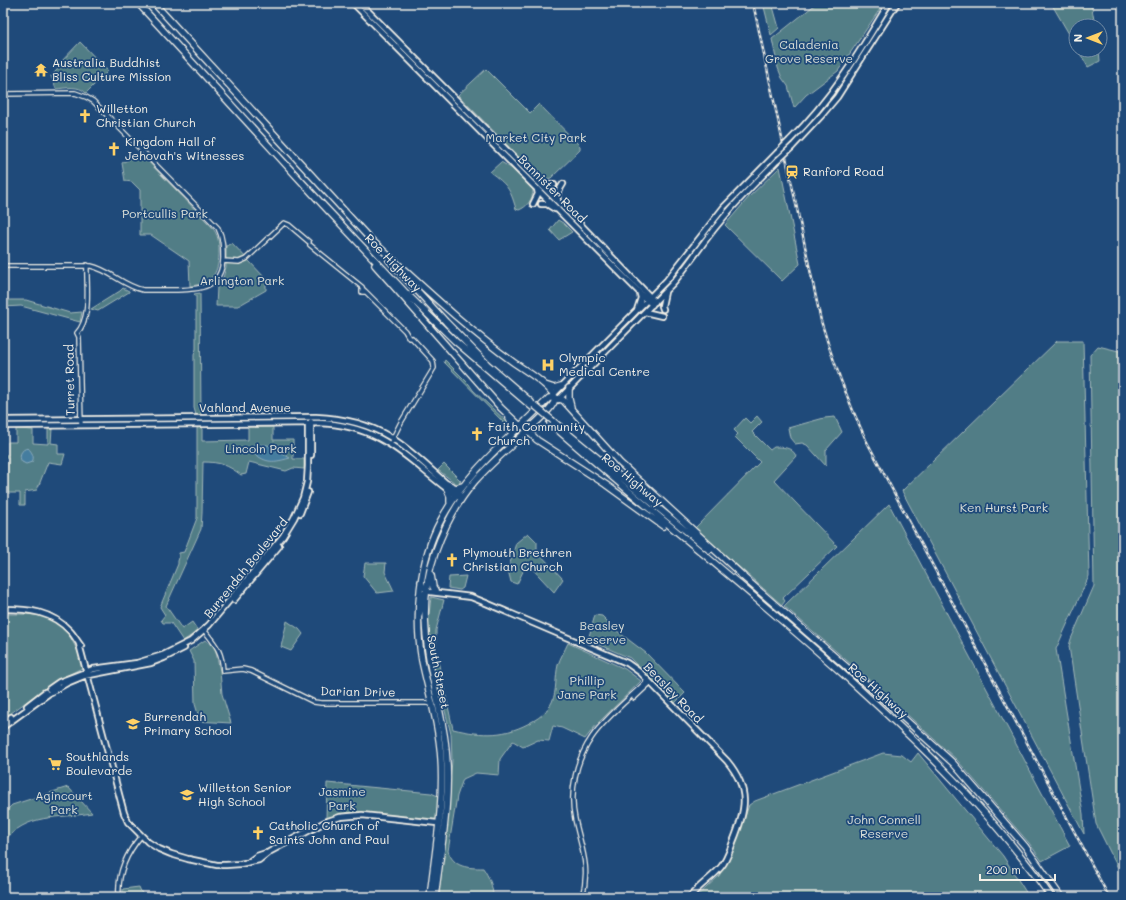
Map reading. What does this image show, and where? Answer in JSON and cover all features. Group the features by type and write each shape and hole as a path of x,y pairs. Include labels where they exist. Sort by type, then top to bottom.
{"highway":[{"name":"Roe Highway","path":"138,3 354,238 423,310 455,341 533,406"},
{"name":"Roe Highway","path":"155,4 451,328 487,364 636,499 703,553 808,643 933,757 992,822 1051,897"},
{"path":"368,237 427,292 495,349 543,384 554,388 561,386"},
{"path":"354,238 379,270 456,359 508,416 512,422 513,428 510,436"},
{"path":"543,384 554,399 563,400 620,463 743,576"},
{"path":"569,388 569,402 574,412"},
{"name":"South Street","path":"430,897 441,796 441,766 439,739 426,642 425,608 426,590 430,569 434,554 446,525 462,498 480,475 520,438 527,421 554,399"},
{"name":"South Street","path":"435,897 448,785 444,731 433,702 421,653 419,616 422,582 434,536 440,520 463,485 510,436 532,426 554,399"},
{"path":"508,416 525,428 537,440 620,494 703,553"},
{"name":"Roe Highway","path":"551,422 743,576 865,683 953,763 1025,846 1061,897"},
{"path":"520,438 528,437 537,440"},
{"path":"450,505 450,496 447,487 456,488 463,485"},
{"path":"430,569 435,590"}],"main road":[{"name":"Bannister Road","path":"354,3 640,294 649,299"},
{"name":"Bannister Road","path":"360,3 559,203 640,287 653,303"},
{"path":"649,299 678,268 724,206 817,112 831,94 889,3"},
{"path":"653,303 685,269 712,231 732,207 792,147 837,97 897,3"},
{"path":"534,178 547,185 554,185"},
{"path":"559,203 556,197 562,184"},
{"path":"533,204 538,194 537,188"},
{"path":"541,204 547,204 557,211 560,211"},
{"path":"640,287 653,292 658,290"},
{"path":"663,309 662,306 665,292"},
{"path":"637,311 641,298 640,294"},
{"name":"South Street","path":"554,399 561,386 649,299"},
{"name":"South Street","path":"554,399 569,388 653,303"},
{"path":"645,312 662,316"},
{"path":"301,418 310,423 315,418"},
{"name":"Vahland Avenue","path":"3,426 81,422 335,418 370,428 390,441 462,498"},
{"name":"Vahland Avenue","path":"3,420 81,422 333,423 357,428 390,441"},
{"name":"Burrendah Boulevard","path":"3,727 48,692 88,672 138,666 164,658 186,648 205,631 278,542 294,518 303,498 307,482 308,426 310,423"},
{"path":"419,616 422,608 423,594 426,590 422,582"},
{"name":"Beasley Road","path":"426,590 466,594 627,663 649,682 722,757 733,772 740,786 742,813 720,865 700,883 689,897"},
{"name":"Beasley Road","path":"426,590 430,592 471,597"},
{"path":"3,609 29,610 50,615 62,623 82,647 123,805 132,824 141,836 152,845 165,852 188,859 226,865 240,864 259,860 269,852 325,822 340,817 362,815 425,822 429,824 438,824 445,818"},
{"name":"Burrendah Boulevard","path":"3,723 35,702"},
{"path":"438,824 443,833"}],"street":[{"path":"3,94 75,93 93,101 218,228 223,240 223,261 221,271 215,280 208,285 195,290 143,290 122,282 102,269 87,265 3,266"},
{"path":"223,261 239,262 246,259 284,223 289,225 372,298 433,361 434,368 390,441"},
{"name":"Turret Road","path":"81,422 79,337 77,333 83,325 86,313 87,265"},
{"name":"Darian Drive","path":"205,631 219,649 223,671 251,671 317,703 433,702"},
{"path":"582,897 585,885 586,866 584,852 574,815 573,789 578,765 591,738 600,727 649,682"},
{"path":"118,897 119,883 126,856 141,836"}],"green space":[{"path":"763,3 772,3 779,28 771,35"},
{"name":"Caladenia Grove Reserve","path":"817,3 871,3 882,6 838,71 806,95 794,108 788,86 782,78 778,68 772,39"},
{"path":"1051,3 1091,3 1094,18 1068,18 1068,32"},
{"path":"80,42 108,71 86,93 83,90 76,88 56,89 51,76 59,68 59,64"},
{"path":"1083,58 1100,58 1100,61 1088,67"},
{"name":"Market City Park","path":"486,69 530,113 539,104 580,146 580,150 551,178 544,180 521,159 458,95"},
{"name":"Portcullis Park","path":"140,153 212,227 216,233 219,244 218,265 213,276 204,283 190,286 189,261 151,235 140,235 140,190 132,182 125,181 122,163"},
{"path":"501,162 511,168 533,190 529,202 525,207 519,210 516,209 510,191 490,172"},
{"path":"780,167 800,264 782,281 725,225 749,197"},
{"path":"558,220 572,232 559,240 550,230"},
{"name":"Arlington Park","path":"232,243 266,279 266,290 238,306 216,306 217,287 223,278 226,267 226,246"},
{"path":"123,288 129,292 98,311 91,309 120,291"},
{"path":"200,293 201,415 196,415 194,408 194,355 196,349 196,296 194,294"},
{"path":"26,300 70,313 82,312 80,322 21,306 3,307 3,301"},
{"name":"Ken Hurst Park","path":"1057,341 1083,341 1089,576 1056,649 1083,814 1084,834 902,491"},
{"path":"1098,346 1123,352 1123,878 1096,824 1069,646 1094,586 1090,355"},
{"path":"445,360 473,390 507,422 508,427 444,362"},
{"path":"757,416 762,422 752,432 770,450 774,447 787,448 790,449 796,456 774,480 837,546 783,598 785,601 782,605 695,528 760,462 735,437 738,434 734,430 745,418 750,423"},
{"path":"835,417 842,432 826,450 826,466 807,445 802,443 795,444 790,438 788,428 824,418"},
{"name":"Lincoln Park","path":"202,427 202,441 248,440 248,427 273,427 273,440 293,440 293,459 304,459 304,469 293,468 286,471 249,462 246,474 241,475 224,465 203,462 201,529 166,606 182,629 192,622 198,631 183,641 171,623 163,623 161,620 165,615 160,607 178,564 179,553 184,552 197,518 197,428"},
{"path":"16,429 33,430 33,443 48,444 48,429 52,429 51,443 58,444 58,454 65,454 62,464 48,462 37,490 25,492 25,505 20,505 20,493 8,493 8,457 3,457 3,455 8,455 8,442 16,442"},
{"path":"444,464 461,481 457,484 438,470"},
{"path":"889,504 1070,846 1042,861 1029,843 957,760 868,679 784,606"},
{"path":"528,533 537,542 537,551 563,579 554,592 527,563 517,584 511,582 508,570 516,543"},
{"path":"365,563 386,563 385,572 394,591 377,593 363,576"},
{"path":"466,576 463,588 460,590 448,588 449,577"},
{"name":"Phillip Jane Park","path":"431,597 444,600 436,630 436,652 453,729 474,733 494,734 513,730 539,717 552,702 555,693 558,665 568,643 625,669 641,681 597,724 585,739 562,728 553,726 549,741 538,740 523,747 513,741 500,759 499,775 476,773 463,779 457,796 448,851 454,861 462,866 483,868 490,882 493,897 439,897 452,761 451,734 435,672 430,642 428,624"},
{"path":"3,614 35,615 53,620 68,634 80,656 82,668 52,683 3,719"},
{"name":"Beasley Reserve","path":"595,615 602,616 617,631 646,653 685,693 674,704 630,658 588,640"},
{"path":"287,621 299,629 303,634 291,651 281,647"},
{"path":"205,640 215,647 220,671 222,694 231,723 196,721 198,714 195,704 194,661 189,651"},
{"name":"John Connell Reserve","path":"883,753 902,755 911,762 918,753 1003,856 1029,897 696,897 719,876 741,829 749,805 755,801"},
{"name":"Jasmine Park","path":"327,783 431,793 438,796 437,821 359,812 326,818"},
{"name":"Agincourt Park","path":"68,787 92,813 33,821 12,833 3,843 3,814 12,805"},
{"path":"139,887 142,897 123,897 123,889"}],"water":[{"path":"253,445 268,445 290,458 277,461 264,460 250,451"},
{"path":"28,448 32,453 33,458 32,462 26,464 22,462 20,455 22,451"}],"railway":[{"path":"753,3 821,321 847,396 866,440 1109,897"}],"place":[{"name":"Australia Buddhist Bliss Culture Mission","path":"41,70"},
{"name":"Willetton Christian Church","path":"85,116"},
{"name":"Kingdom Hall of Jehovah's Witnesses","path":"114,149"},
{"name":"Ranford Road","path":"792,172"},
{"name":"Olympic Medical Centre","path":"548,365"},
{"name":"Faith Community Church","path":"477,434"},
{"name":"Plymouth Brethren Christian Church","path":"452,560"},
{"name":"Burrendah Primary School","path":"133,724"},
{"name":"Southlands Boulevarde","path":"55,764"},
{"name":"Willetton Senior High School","path":"187,795"},
{"name":"Catholic Church of Saints John and Paul","path":"258,833"}]}
